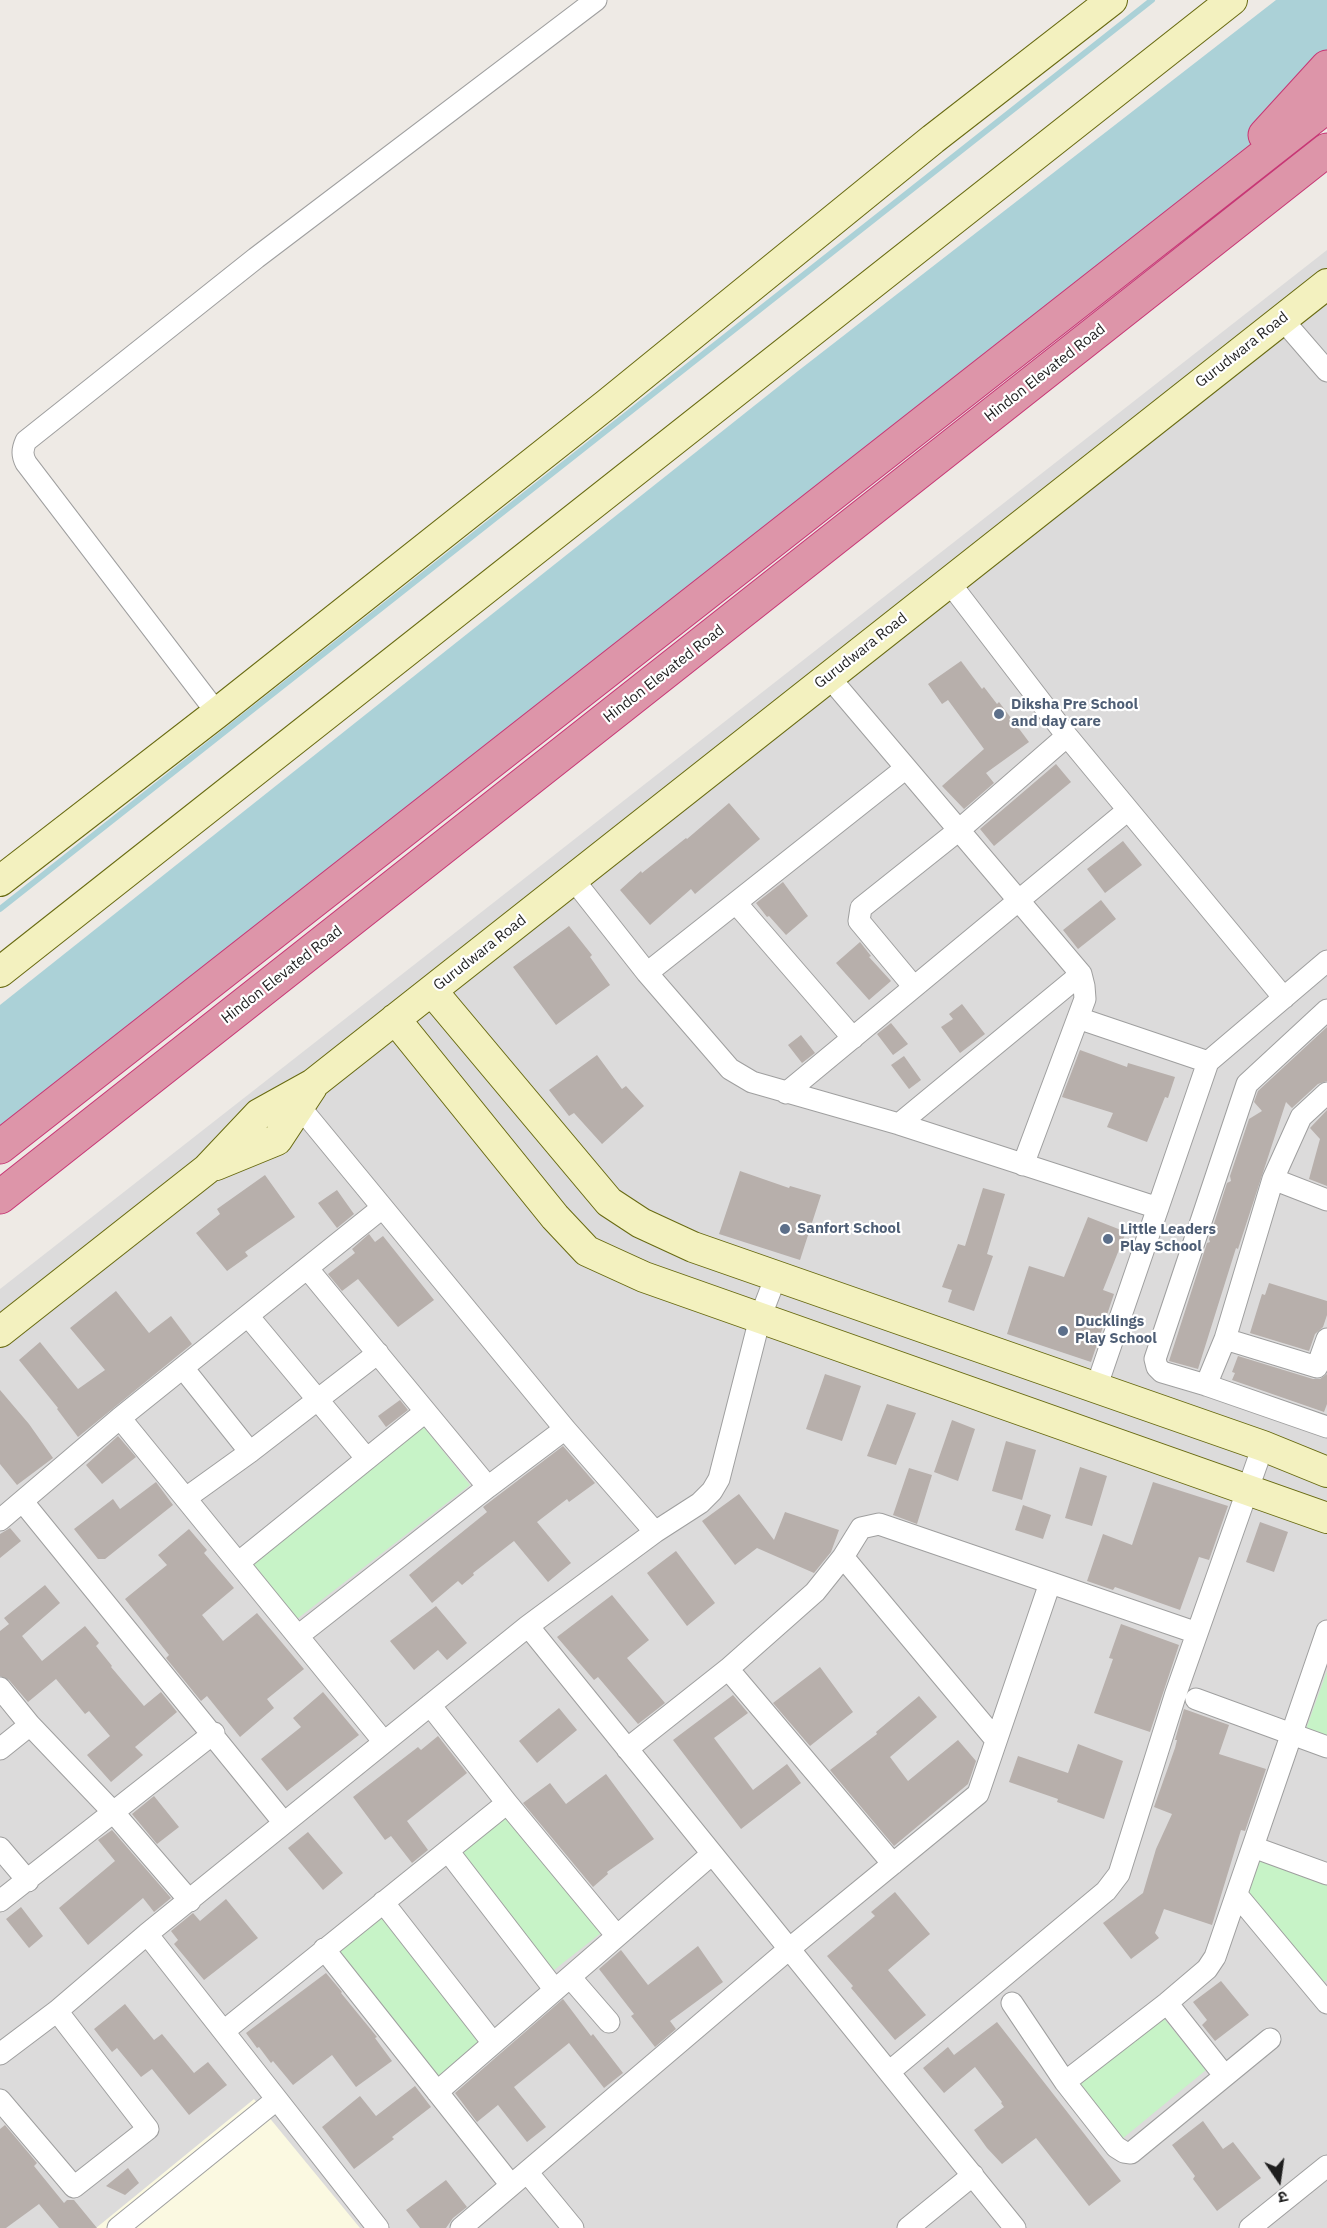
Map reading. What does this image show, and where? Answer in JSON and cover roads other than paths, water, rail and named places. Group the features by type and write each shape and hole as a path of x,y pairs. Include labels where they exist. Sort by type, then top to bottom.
{"highway":[{"path":"1208,199 1327,67"},
{"path":"0,1147 1327,106"},
{"name":"Hindon Elevated Road","path":"0,1197 1327,150"}],"street":[{"path":"217,713 26,463 23,455 26,441 256,258 596,0"},
{"path":"0,881 217,713 607,404 933,140 1112,0"},
{"path":"0,972 1232,0"},
{"name":"Gurudwara Road","path":"0,1332 207,1169 259,1114 306,1095 395,1019 1327,284"},
{"path":"1282,319 1327,371"},
{"path":"949,582 1067,736 1284,998"},
{"path":"829,677 1081,974 1085,999 1023,1165"},
{"path":"914,987 859,921 861,908 959,830 1067,736"},
{"path":"647,974 906,768"},
{"path":"786,1093 1128,810"},
{"path":"573,879 647,974 730,1069 752,1082 898,1124 1158,1208"},
{"path":"736,903 853,1038"},
{"path":"1096,1388 1208,1062 1327,961"},
{"path":"898,1124 1081,974"},
{"path":"432,991 609,1202 641,1223 693,1247 1263,1446 1327,1472"},
{"path":"1327,1010 1247,1084 1155,1359 1157,1367 1162,1372 1327,1427"},
{"path":"1078,1018 1208,1062"},
{"path":"395,1019 555,1217 587,1251 644,1277 1327,1518"},
{"path":"1206,1385 1225,1339 1273,1179 1301,1118 1327,1093"},
{"path":"306,1095 382,1208 565,1430 654,1533"},
{"path":"1273,1179 1327,1200"},
{"path":"0,1520 120,1418 382,1208"},
{"path":"307,1268 488,1487"},
{"path":"0,2055 528,1626 654,1533 700,1503 712,1491 719,1479 760,1318 776,1276"},
{"path":"248,1316 367,1459"},
{"path":"1225,1339 1322,1368 1327,1339"},
{"path":"186,1498 250,1452 378,1353"},
{"path":"183,1368 250,1452"},
{"path":"238,1563 425,1412"},
{"path":"120,1418 384,1742"},
{"path":"298,1636 488,1487 565,1430"},
{"path":"888,2072 1106,1891 1119,1874 1197,1633 1263,1446"},
{"path":"23,1502 284,1822"},
{"path":"627,1749 728,1669 815,1593 843,1557 861,1528 879,1524 1197,1633"},
{"path":"843,1557 996,1740"},
{"path":"461,2228 789,1949 978,1794 1050,1582"},
{"path":"528,1626 1015,2228"},
{"path":"1065,2082 1167,2003 1211,1963 1326,1642"},
{"path":"728,1669 893,1864"},
{"path":"0,1688 30,1725 114,1813 189,1901"},
{"path":"1196,1700 1327,1747"},
{"path":"430,1704 507,1803 617,1936"},
{"path":"0,1749 30,1725"},
{"path":"0,1901 213,1733"},
{"path":"224,2031 507,1803"},
{"path":"1253,1847 1327,1874"},
{"path":"0,1848 28,1881"},
{"path":"448,1851 562,1983 609,2022"},
{"path":"437,2092 712,1854"},
{"path":"1237,1895 1326,2001"},
{"path":"383,1902 493,2043"},
{"path":"147,1934 378,2228"},
{"path":"324,1949 437,2092 519,2179 573,2228"},
{"path":"1012,2003 1065,2082 1116,2147 1131,2153 1270,2039"},
{"path":"1167,2003 1224,2075"},
{"path":"0,2100 74,2187 148,2129 57,2011"},
{"path":"118,2228 276,2100"},
{"path":"1250,2228 1327,2166"},
{"path":"908,2228 973,2175"}],"water":[{"path":"1276,0 1327,0 1327,100 0,1144 0,1005 798,371"}],"waterway":[{"path":"0,909 1152,0"}],"place":[{"name":"Diksha Pre School and day care","path":"999,714"},
{"name":"Sanfort School","path":"785,1229"},
{"name":"Little Leaders Play School","path":"1108,1239"},
{"name":"Ducklings Play School","path":"1063,1331"}]}
